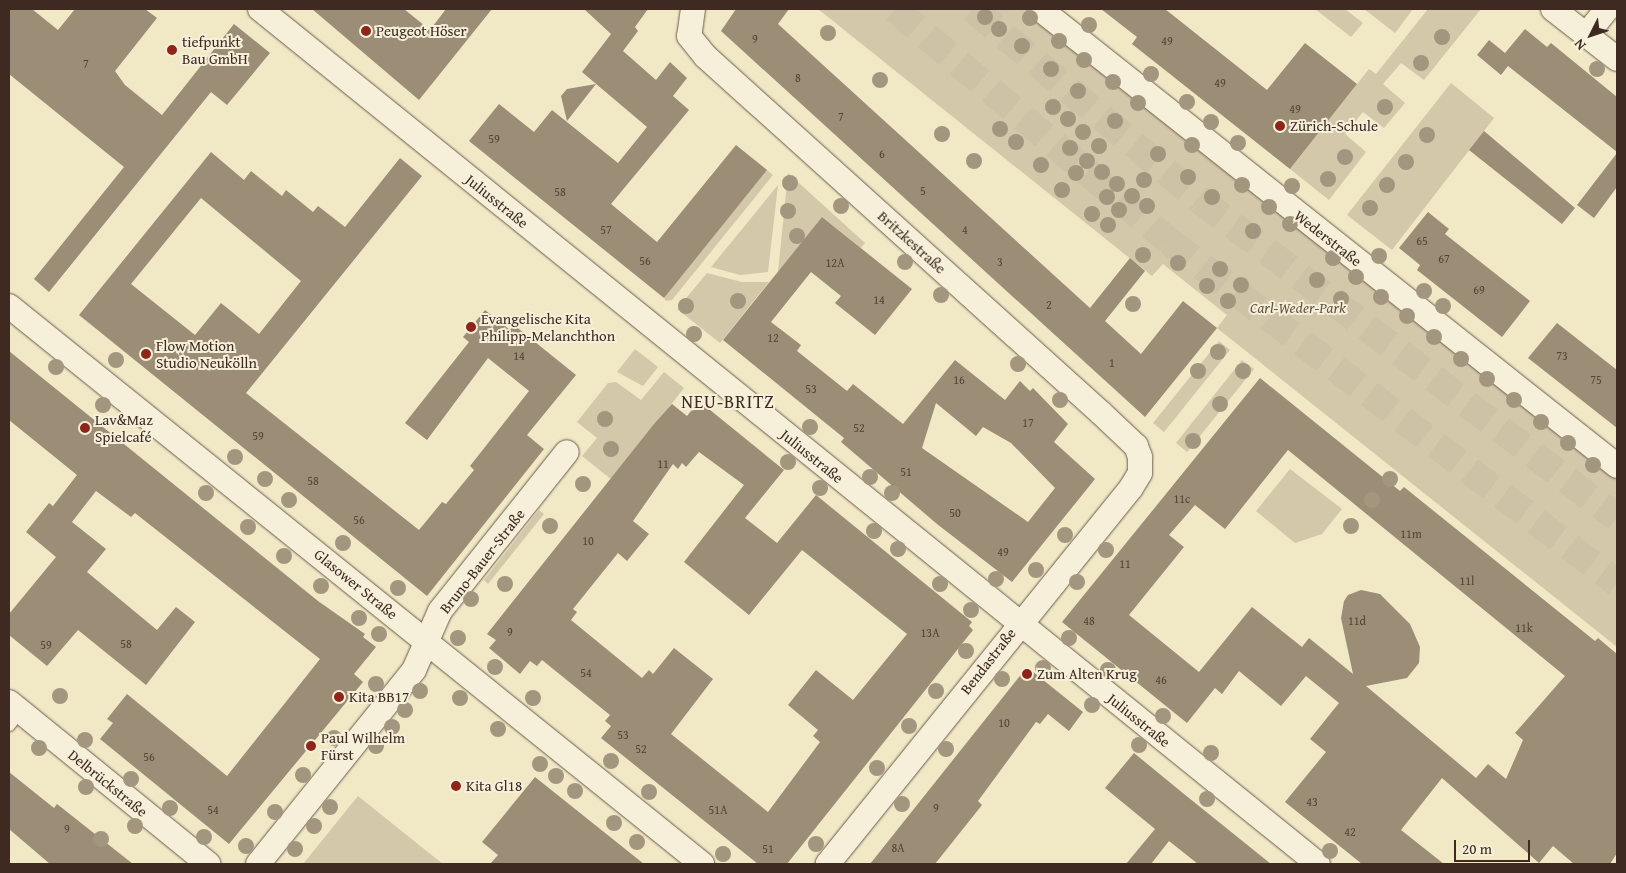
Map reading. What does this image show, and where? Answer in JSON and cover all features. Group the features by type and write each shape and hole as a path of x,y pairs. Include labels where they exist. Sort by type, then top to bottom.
{"street":[{"name":"Juliusstraße","path":"260,9 1318,864"},
{"name":"Wederstraße","path":"1040,9 1617,466"},
{"path":"1553,9 1617,59"},
{"path":"1586,35 1607,9"},
{"name":"Britzkestraße","path":"691,17 689,36 705,56 1107,418 1136,446 1140,457"},
{"name":"Glasower Straße","path":"9,306 702,864"},
{"name":"Bruno-Bauer-Straße","path":"258,864 414,670 440,611 567,452"},
{"name":"Bendastraße","path":"828,864 1018,623 1131,488 1140,474 1140,457"},
{"name":"Delbrückstraße","path":"13,713 208,864"}],"green space":[{"name":"Carl-Weder-Park","path":"818,9 1026,9 1617,478 1617,647 1217,328 1227,315 1163,264 1152,276"},
{"path":"1315,9 1345,9 1363,23 1351,37"},
{"path":"1364,9 1413,9 1395,33"},
{"path":"1428,9 1481,9 1424,80 1401,63 1383,84 1405,103 1384,128 1363,112 1345,134 1366,152 1329,200 1290,169 1369,69 1376,74"},
{"path":"1451,83 1494,118 1392,250 1347,215"},
{"path":"767,170 773,175 672,300 666,301 664,298"},
{"path":"788,173 865,243 861,248 822,217 778,272"},
{"path":"778,185 768,272 740,275 711,267"},
{"path":"707,273 742,282 769,282 720,343 677,309"},
{"path":"1219,341 1230,350 1164,432 1153,423"},
{"path":"635,349 658,367 643,386 617,372"},
{"path":"1242,360 1254,369 1187,452 1176,443"},
{"path":"664,372 684,388 612,480 582,456 597,438 577,422 608,383 616,382 641,400"},
{"path":"1290,469 1342,509 1322,534 1295,543 1256,511"},
{"path":"539,510 544,514 488,584 484,580"},
{"path":"358,796 419,845 443,864 303,864"}],"building":[{"path":"9,9 32,9 58,30 75,9 145,9 157,18 115,71 125,85 162,115 234,24 270,53 227,105 211,92 49,292 34,279 124,167 9,74"},
{"path":"312,9 404,9 430,30 446,9 492,9 419,100"},
{"path":"584,9 648,9 635,27 638,31 623,51 656,80 670,62 687,78 673,96 689,110 611,204 657,242 736,145 767,170 664,298 469,141 499,104 534,132 552,110 618,163 647,127 582,72 611,34"},
{"path":"736,9 789,9 778,24 1090,308 1130,258 1145,271 1105,321 1141,354 1183,301 1217,328 1145,417 721,31"},
{"path":"1101,9 1165,9 1267,90 1305,43 1357,84 1290,169 1132,44 1137,37"},
{"path":"1525,29 1547,47 1551,43 1617,97 1617,152 1508,66 1501,75 1477,55 1489,40 1505,53"},
{"path":"596,84 567,121 561,96 567,89"},
{"path":"1484,131 1575,208 1562,224 1469,150"},
{"path":"211,152 244,180 251,171 282,196 286,190 313,212 318,206 345,227 400,158 422,176 246,393 419,530 442,502 446,504 474,470 470,466 529,391 488,358 427,440 405,423 469,342 463,337 485,310 510,330 514,325 576,375 527,435 544,449 427,596 79,315","holes":["201,198 301,281 259,334 221,303 195,335 131,284"]},
{"path":"1617,153 1617,187 1594,218 1577,205"},
{"path":"1428,212 1449,229 1445,234 1530,301 1502,337 1417,270 1420,265 1399,248"},
{"path":"822,217 912,289 875,335 835,303 841,296 811,272 771,322 801,345 797,351 847,391 853,384 903,424 955,360 1005,400 1020,381 1030,391 1033,388 1068,424 1054,442 1095,479 1012,582 937,524 841,442 844,438 723,340","holes":["936,403 976,436 983,427 1011,443 1055,488 1028,522 922,448"]},
{"path":"1557,323 1617,370 1617,428 1528,358"},
{"path":"9,351 318,601 365,634 363,637 376,647 354,674 363,682 229,844 100,739 113,723 107,719 127,694 227,776 320,659 135,513 131,517 96,491 72,522 106,549 87,572 157,630 176,607 195,622 146,685 78,630 47,666 9,635 9,614 56,557 26,532 49,503 53,506 77,475 9,420"},
{"path":"1260,378 1400,491 1404,487 1595,641 1598,638 1617,654 1617,853 1610,864 1574,864 1553,846 1539,863 1442,778 1401,830 1444,864 1362,864 1285,802 1326,752 1310,739 1339,703 1306,676 1281,706 1239,671 1222,694 1215,688 1187,723 1062,622","holes":["1288,450 1565,676 1515,733 1523,740 1506,779 1488,764 1476,778 1366,686 1407,678 1419,663 1420,647 1410,624 1380,594 1361,590 1348,595 1344,601 1341,618 1353,674 1309,638 1302,647 1252,607 1199,672 1129,615 1184,547 1169,535 1195,505 1225,529"]},
{"path":"699,401 784,470 745,518 777,543 816,495 972,622 969,626 973,630 787,864 758,864 601,738 611,726 605,721 610,715 542,660 537,666 530,661 520,674 489,648 496,640 487,634 654,424 672,404 687,416","holes":["699,452 744,485 684,562 749,615 802,550 907,634 853,700 816,670 788,705 818,730 813,736 820,742 768,812 671,734 713,679 674,648 653,674 649,670 642,678 571,620 577,612 573,609 618,553 627,561 649,534 633,521 673,464 678,469 682,463 686,467"]},
{"path":"1027,667 1083,712 1069,731 1048,714 1040,724 1036,722 978,801 982,805 935,864 870,864"},
{"path":"1134,753 1271,864 1198,864 1169,841 1151,864 1126,864 1155,829 1105,788"},
{"path":"9,772 54,808 57,804 133,864 50,864 9,829"},
{"path":"535,777 644,864 490,864 498,855 482,842"}],"tunnel":[{"path":"895,9 1169,241 1617,583"},
{"path":"973,9 1200,200 1617,518"}],"place":[{"name":"Peugeot Höser","path":"366,31"},
{"name":"tiefpunkt Bau GmbH","path":"172,50"},
{"name":"Zürich-Schule","path":"1280,126"},
{"name":"Evangelische Kita Philipp-Melanchthon","path":"471,327"},
{"name":"Flow Motion Studio Neukölln","path":"146,354"},
{"name":"Lav&Maz Spielcafé","path":"85,428"},
{"name":"Zum Alten Krug","path":"1027,674"},
{"name":"Kita BB17","path":"339,697"},
{"name":"Paul Wilhelm Fürst","path":"311,746"},
{"name":"Kita Gl18","path":"456,786"}],"district":[{"name":"NEU-BRITZ","path":"728,402"}]}
